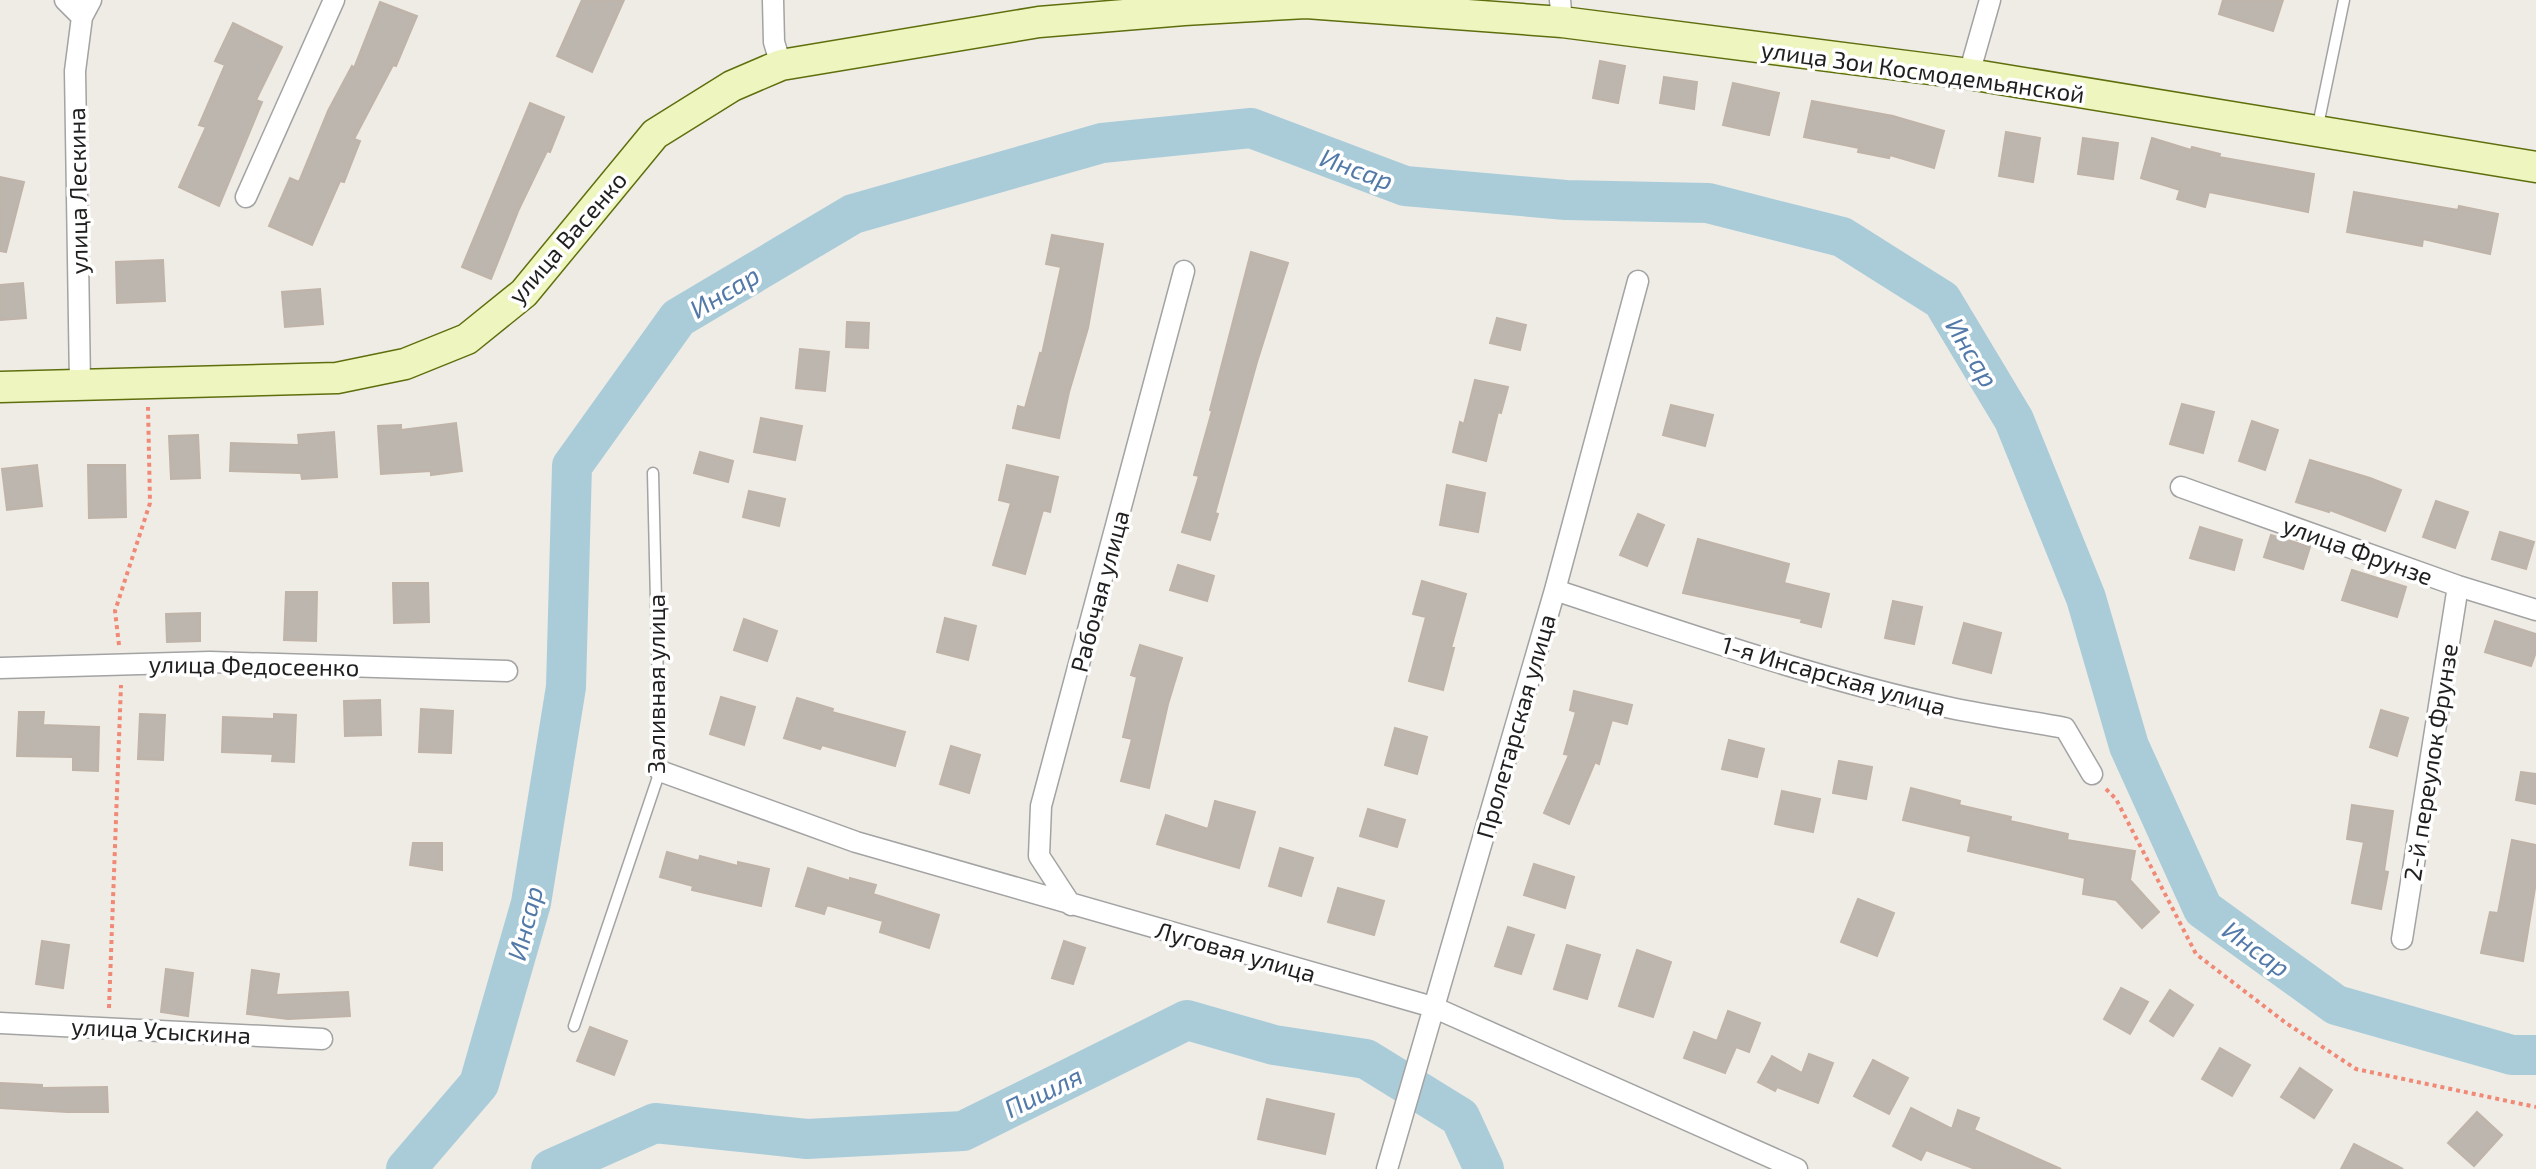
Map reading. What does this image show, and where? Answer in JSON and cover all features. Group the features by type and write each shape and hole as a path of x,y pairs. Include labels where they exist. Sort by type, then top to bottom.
{"street":[{"path":"65,0 86,9"},
{"path":"246,197 332,0"},
{"path":"773,0 774,42 781,65"},
{"path":"1969,74 1990,0"},
{"name":"улица Васенко","path":"0,387 337,378 405,364 467,339 524,293 655,134 732,86 781,65 1039,22 1307,2"},
{"name":"улица Зои Космодемьянской","path":"1307,2 1561,11 2536,167"},
{"name":"улица Лескина","path":"80,384 75,71 86,9"},
{"name":"Рабочая улица","path":"1071,905 1039,856 1041,806 1184,271"},
{"name":"Пролетарская улица","path":"1387,1169 1555,590 1638,281"},
{"name":"улица Фрунзе","path":"2181,487 2458,586 2536,610"},
{"name":"2-й переулок Фрунзе","path":"2402,939 2458,586"},
{"name":"1-я Инсарская улица","path":"1555,590 1847,681 1952,708 2065,728 2092,774"},
{"name":"улица Федосеенко","path":"0,668 210,662 507,671"},
{"name":"Луговая улица","path":"660,771 856,842 1433,1007 1797,1169"},
{"name":"улица Усыскина","path":"0,1023 322,1039"}],"lane":[{"path":"2317,131 2344,0"},
{"name":"Заливная улица","path":"574,1026 660,771 653,473"}],"path":[{"path":"109,1027 121,664 115,611 150,503 147,384"},
{"path":"2092,774 2116,799 2196,954 2286,1023 2356,1069 2536,1107"}],"building":[{"path":"582,0 624,0 592,72 557,56"},
{"path":"2223,0 2283,0 2273,31 2219,14"},
{"path":"380,2 417,16 396,66 393,65 354,139 360,141 344,182 340,181 312,245 269,226 290,178 299,182 328,111 352,66 354,68"},
{"path":"233,23 282,47 256,100 262,102 219,206 179,187 206,127 199,125 225,65 215,61"},
{"path":"1600,61 1625,66 1618,103 1593,98"},
{"path":"1664,77 1697,82 1694,109 1660,103"},
{"path":"1733,83 1779,93 1769,135 1723,125"},
{"path":"1812,101 1893,116 1944,131 1934,168 1890,155 1889,158 1858,152 1859,148 1804,137"},
{"path":"530,103 564,117 550,152 547,151 519,209 491,279 462,267"},
{"path":"2006,132 2040,138 2033,182 1999,176"},
{"path":"2083,138 2118,143 2113,179 2078,174"},
{"path":"2152,138 2191,150 2192,147 2220,154 2219,157 2314,174 2308,212 2209,192 2205,207 2177,199 2180,190 2141,178"},
{"path":"0,177 24,182 6,252 0,251"},
{"path":"2354,192 2498,214 2490,254 2423,239 2422,246 2347,232"},
{"path":"1052,235 1103,244 1088,328 1059,438 1013,428 1018,406 1025,408 1042,354 1061,267 1046,264"},
{"path":"1251,252 1288,263 1257,362 1210,540 1182,532 1199,476 1194,475"},
{"path":"163,260 165,301 117,303 116,262"},
{"path":"23,283 26,318 0,320 0,285"},
{"path":"320,289 323,324 285,327 282,292"},
{"path":"1497,318 1526,325 1520,350 1490,343"},
{"path":"847,322 869,323 868,348 846,347"},
{"path":"800,349 829,352 825,391 796,388"},
{"path":"1475,380 1508,387 1501,413 1498,412 1486,461 1453,452"},
{"path":"2182,404 2214,412 2203,453 2170,444"},
{"path":"1671,405 1713,415 1705,446 1663,435"},
{"path":"761,418 802,426 795,460 754,452"},
{"path":"2252,421 2278,430 2265,470 2239,461"},
{"path":"456,423 462,471 431,475 431,471 381,474 378,426 401,425 401,430"},
{"path":"334,432 337,477 302,479 301,473 230,471 231,443 299,445 298,435"},
{"path":"198,435 200,478 171,479 169,436"},
{"path":"700,452 733,461 728,482 694,473"},
{"path":"2310,460 2401,490 2385,531 2330,510 2296,502"},
{"path":"37,465 42,506 7,510 2,469"},
{"path":"88,465 125,465 126,517 89,518"},
{"path":"1007,465 1058,477 1050,512 1043,510 1025,574 993,565 1011,503 999,500"},
{"path":"1447,485 1485,493 1478,532 1440,525"},
{"path":"749,491 785,499 779,526 743,517"},
{"path":"2436,501 2468,512 2455,548 2423,537"},
{"path":"1638,514 1664,525 1647,566 1620,555"},
{"path":"2200,527 2242,540 2234,570 2190,558"},
{"path":"2500,532 2534,542 2526,569 2492,559"},
{"path":"2271,535 2310,547 2303,569 2264,557"},
{"path":"1698,539 1789,564 1784,583 1829,594 1821,627 1801,622 1802,619 1683,593"},
{"path":"1178,565 1214,576 1207,601 1170,590"},
{"path":"2352,570 2406,587 2397,617 2342,600"},
{"path":"1422,581 1466,594 1443,690 1409,681 1426,617 1413,614"},
{"path":"393,583 428,583 429,622 394,623"},
{"path":"286,592 317,592 316,641 284,640"},
{"path":"1893,601 1922,607 1914,644 1885,638"},
{"path":"200,613 200,641 167,642 166,614"},
{"path":"945,618 976,626 968,660 937,652"},
{"path":"744,619 777,631 767,661 734,650"},
{"path":"2495,621 2536,634 2536,652 2531,666 2485,652"},
{"path":"1964,623 2001,633 1991,673 1953,663"},
{"path":"1140,645 1182,658 1149,788 1121,781 1132,739 1123,737 1137,677 1131,675"},
{"path":"1574,691 1632,705 1627,724 1612,720 1599,764 1595,762 1569,824 1544,813 1569,755 1564,754 1576,712 1570,710"},
{"path":"721,697 755,707 744,745 710,734"},
{"path":"797,698 833,709 832,712 905,732 895,766 822,745 820,749 784,738"},
{"path":"380,700 381,735 345,736 344,701"},
{"path":"421,709 453,711 451,753 419,752"},
{"path":"2381,710 2408,718 2397,756 2370,747"},
{"path":"19,712 44,712 43,725 99,727 98,771 73,770 73,757 17,756"},
{"path":"140,714 165,715 163,760 138,759"},
{"path":"274,714 296,715 294,762 272,761 273,754 222,752 223,717 274,719"},
{"path":"1395,728 1427,737 1417,774 1385,765"},
{"path":"1729,740 1764,749 1757,777 1722,769"},
{"path":"951,746 980,755 969,793 940,784"},
{"path":"1839,761 1872,767 1866,799 1833,793"},
{"path":"2521,772 2536,774 2536,804 2516,800"},
{"path":"1911,788 1960,801 1959,805 2011,817 2010,821 2068,834 2067,840 2135,851 2130,880 2159,912 2142,928 2116,900 2083,894 2085,878 1968,851 1971,836 1903,820"},
{"path":"1782,791 1820,799 1813,832 1775,824"},
{"path":"1215,801 1255,812 1239,868 1157,844 1166,815 1208,829"},
{"path":"2352,805 2393,811 2384,871 2388,872 2381,909 2352,903 2364,842 2347,839"},
{"path":"1368,809 1405,820 1397,847 1360,836"},
{"path":"2512,840 2536,845 2536,882 2523,961 2481,953 2490,912 2498,913"},
{"path":"413,843 442,843 442,870 410,865"},
{"path":"1280,848 1313,858 1301,896 1269,886"},
{"path":"667,852 699,861 700,856 738,866 738,862 769,869 761,906 692,890 693,886 660,877"},
{"path":"1534,864 1574,877 1565,908 1524,895"},
{"path":"808,868 850,881 850,878 876,885 873,894 939,915 929,948 880,932 883,921 827,905 824,914 796,906"},
{"path":"1338,888 1384,901 1374,935 1328,922"},
{"path":"1858,899 1894,913 1877,956 1841,942"},
{"path":"1508,927 1534,935 1521,974 1495,966"},
{"path":"42,941 69,945 63,988 36,984"},
{"path":"1064,941 1085,948 1073,984 1052,978"},
{"path":"1567,945 1600,955 1587,999 1554,989"},
{"path":"1637,950 1671,962 1653,1017 1619,1006"},
{"path":"166,969 193,973 188,1016 161,1012"},
{"path":"252,970 279,974 276,995 348,992 350,1016 288,1019 247,1014"},
{"path":"2121,988 2148,1002 2130,1034 2104,1019"},
{"path":"2170,990 2193,1005 2173,1036 2150,1021"},
{"path":"1728,1011 1760,1023 1749,1052 1736,1047 1725,1073 1684,1058 1694,1032 1717,1041"},
{"path":"590,1027 627,1041 614,1075 577,1061"},
{"path":"2220,1048 2250,1065 2232,1096 2202,1079"},
{"path":"1809,1054 1833,1063 1818,1103 1777,1087 1775,1091 1758,1082 1772,1056 1802,1073"},
{"path":"1873,1060 1908,1078 1889,1114 1854,1096"},
{"path":"2300,1068 2332,1090 2314,1118 2281,1097"},
{"path":"0,1083 42,1085 42,1088 107,1087 108,1112 0,1108"},
{"path":"1267,1099 1334,1114 1325,1154 1258,1139"},
{"path":"1911,1108 1952,1129 1958,1110 1979,1118 1974,1130 2061,1169 1975,1169 1926,1150 1921,1160 1893,1146"},
{"path":"2477,1112 2502,1135 2474,1166 2448,1143"},
{"path":"2354,1144 2403,1169 2341,1169"}],"waterway":[{"name":"Инсар","path":"406,1169 479,1084 531,903 566,687 572,466 678,318 853,214 1102,143 1251,128 1405,186 1566,200 1708,203 1842,237 1942,300 2014,420 2086,598 2129,746 2203,909 2336,1005 2512,1055 2536,1055"},
{"name":"Пишля","path":"551,1169 655,1123 807,1139 963,1131 1187,1020 1274,1045 1366,1059 1460,1117 1484,1169"}]}
